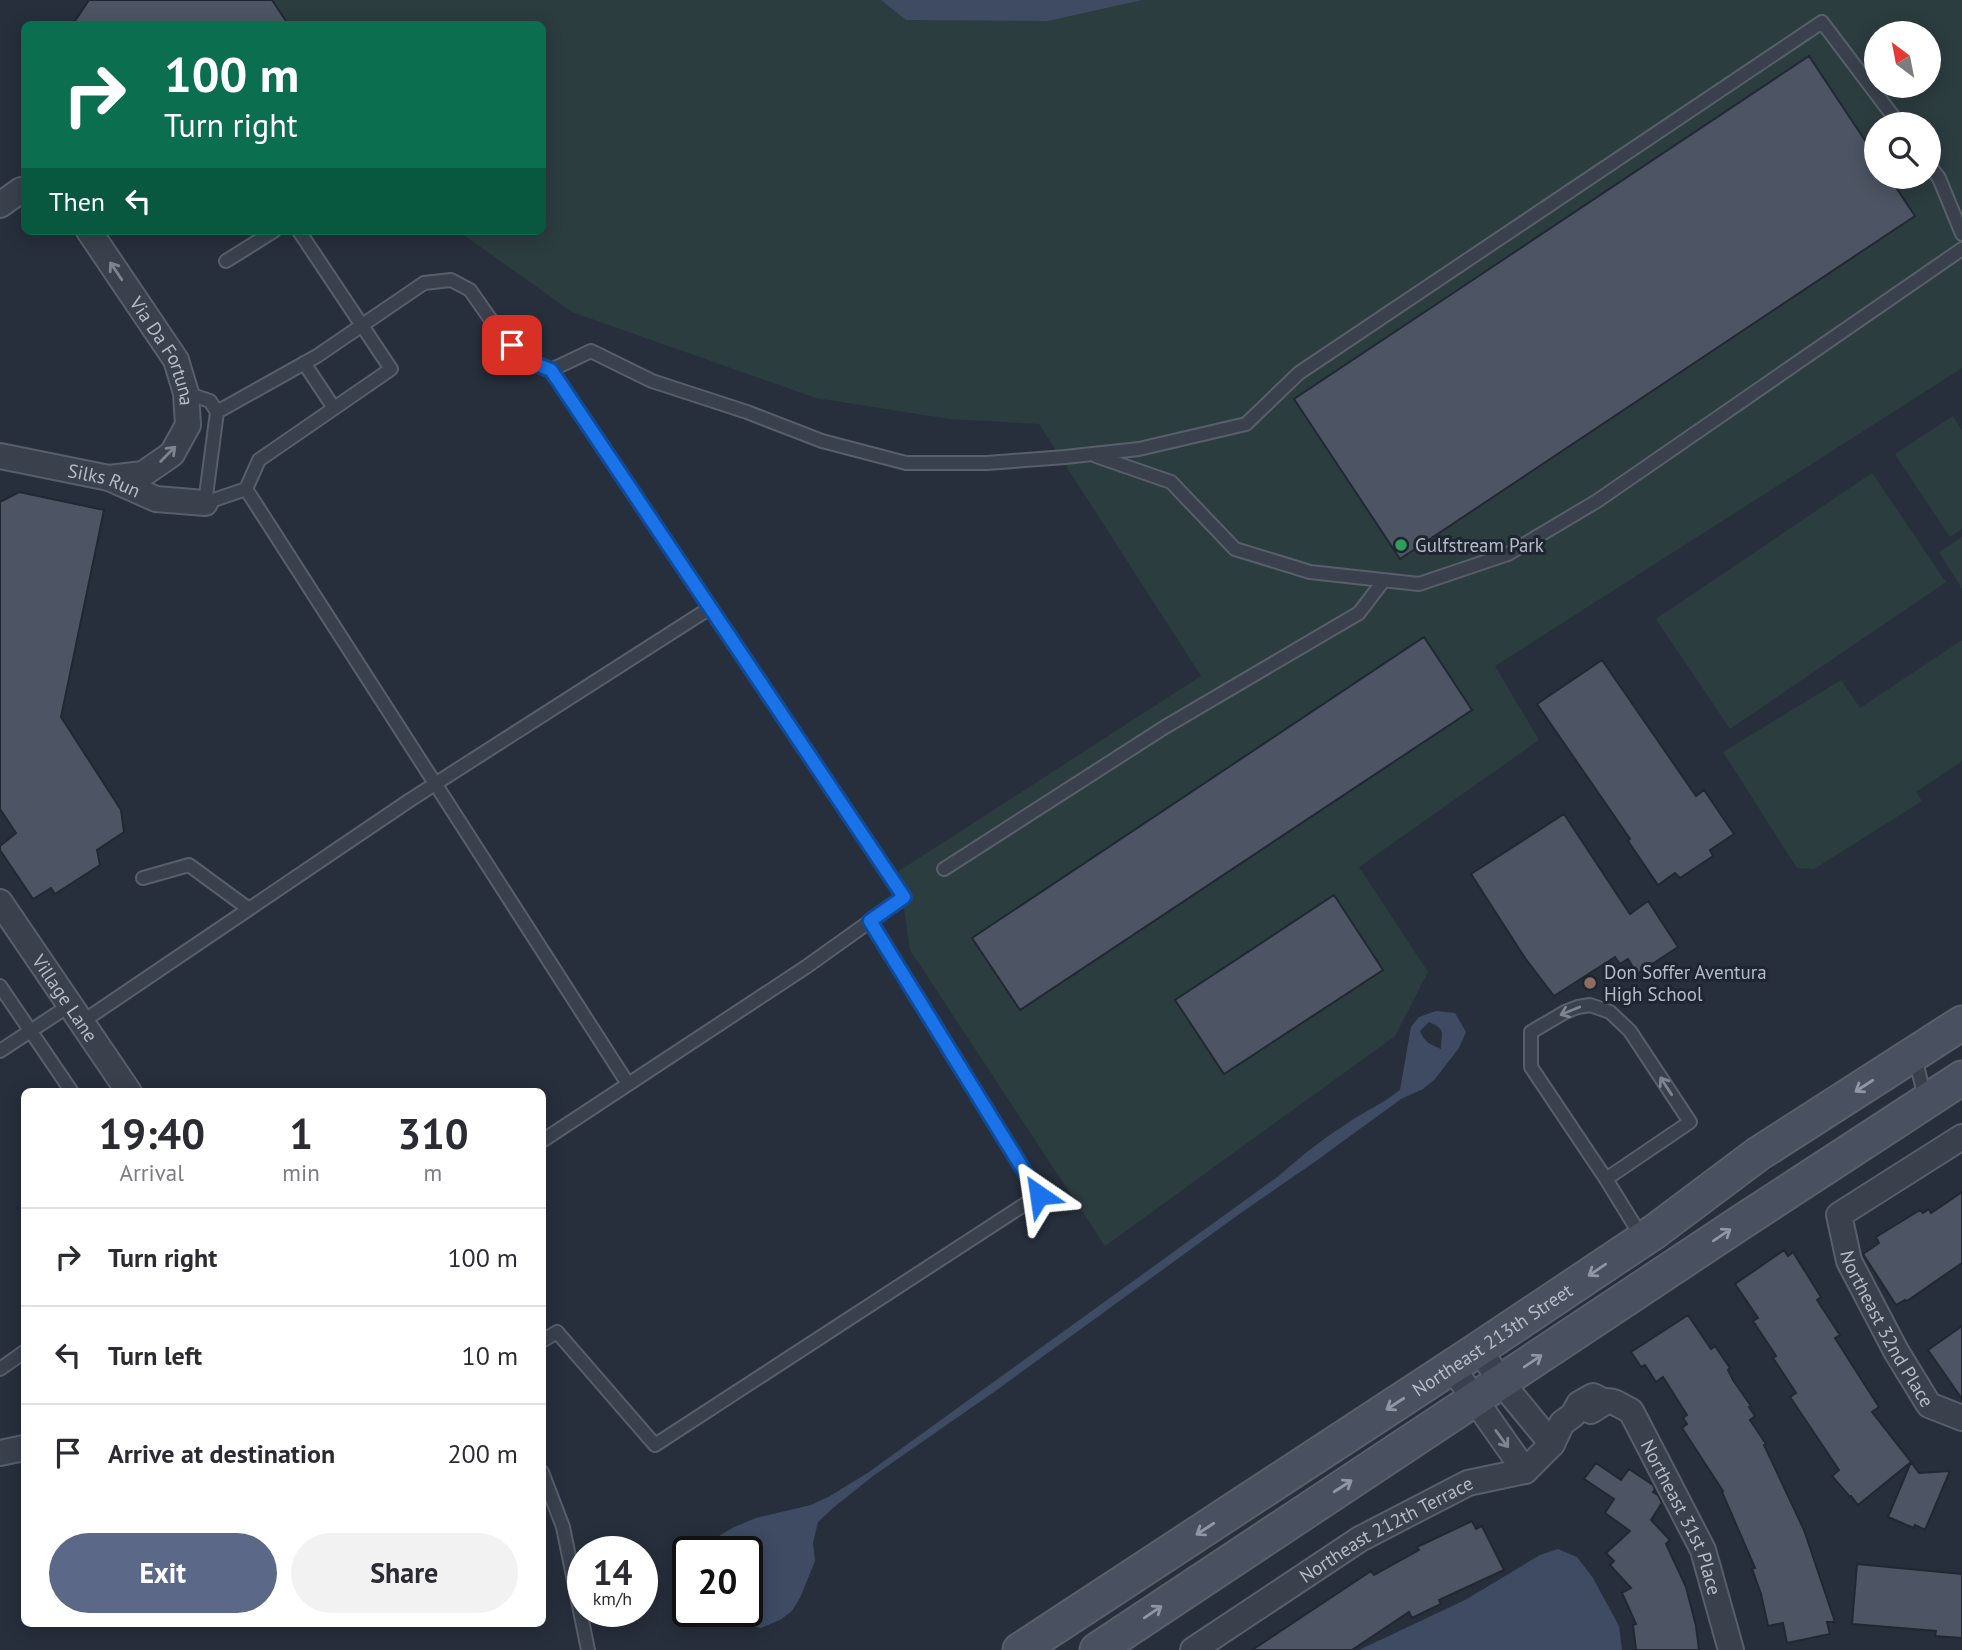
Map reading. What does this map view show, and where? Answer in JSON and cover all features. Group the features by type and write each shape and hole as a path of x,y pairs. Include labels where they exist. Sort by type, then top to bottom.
{"street":[{"path":"0,205 21,190"},
{"name":"Via Da Fortuna","path":"92,235 176,360 186,393 188,425 172,454 143,474 108,478"},
{"name":"Silks Run","path":"0,456 108,478 156,499 205,503"},
{"name":"Village Lane","path":"0,902 126,1088"},
{"name":"Northeast 213th Street","path":"1020,1650 1466,1358 1643,1239 1758,1154 1962,1023"},
{"name":"Northeast 213th Street","path":"1097,1650 1962,1078"},
{"name":"Northeast 32nd Place","path":"1962,1137 1839,1215 1849,1261 1896,1352 1929,1405 1962,1418"},
{"path":"1466,1358 1502,1382 1552,1444 1525,1471 1474,1401 1466,1358"},
{"name":"Northeast 31st Place","path":"1552,1444 1562,1423 1573,1415 1579,1404 1593,1396 1631,1411 1703,1550 1731,1650"},
{"path":"0,1453 21,1449"},
{"name":"Northeast 212th Terrace","path":"1193,1650 1360,1539 1468,1483 1525,1471"}],"lane":[{"path":"551,370 591,351 652,381 747,412 822,441 906,463 987,463 1139,449 1247,424 1299,373 1822,22 1890,112"},
{"path":"1941,183 1962,234"},
{"path":"226,261 268,235"},
{"path":"186,393 210,401 217,412 205,503 246,489 259,460 391,369 302,235"},
{"path":"1092,455 1171,482 1235,549 1310,572 1419,584 1508,554 1597,501 1962,249"},
{"path":"217,412 304,363 424,283 451,279 470,289 498,330 525,360 551,370 904,897 806,967 546,1137"},
{"path":"304,363 334,408"},
{"path":"246,489 628,1084"},
{"path":"944,869 1165,727 1359,613 1384,580"},
{"path":"0,1051 30,1031 76,1013 249,909 435,785 710,608"},
{"path":"143,878 189,865 249,909"},
{"path":"546,1339 558,1332 655,1445 1039,1195 870,921"},
{"path":"0,986 69,1088"},
{"path":"1606,1179 1690,1122 1630,1031 1610,1012 1590,1005 1565,1012 1531,1032 1531,1067 1643,1239"},
{"path":"1914,1054 1927,1101"},
{"path":"0,1369 21,1354"},
{"path":"546,1482 563,1527 588,1650"}],"shaded area":[{"name":"Gulfstream Park","path":"272,0 1962,0 1962,368 1495,666 1539,740 1359,867 1428,972 1395,1036 1105,1246 910,950 899,871 1201,676 1039,424 949,419 816,398 572,312 464,235 546,235 546,21 286,21"},
{"path":"1953,416 1962,430 1962,529 1950,537 1895,454"},
{"path":"1872,473 1946,582 1730,729 1656,619"},
{"path":"1962,537 1962,589 1939,552"},
{"path":"1962,640 1962,761 1916,792 1922,801 1814,869 1797,868 1723,752 1841,680 1860,708"}],"water":[{"path":"881,0 1142,0 1048,21 906,20"},
{"path":"1436,1011 1455,1013 1466,1032 1459,1048 1435,1079 1423,1089 1401,1099 873,1476 833,1508 818,1522 813,1543 815,1561 792,1611 780,1620 761,1628 756,1627 763,1627 763,1536 719,1536 756,1518 811,1505 869,1472 1280,1175 1324,1139 1400,1090 1411,1027 1419,1017","holes":["1429,1022 1442,1032 1441,1049 1428,1043 1420,1031"]},
{"path":"1558,1549 1577,1557 1593,1578 1619,1626 1622,1650 1359,1650 1465,1600 1540,1555"}],"building":[{"path":"89,0 272,0 286,21 75,21"},
{"path":"1809,56 1864,139 1864,189 1897,189 1915,216 1400,559 1294,399"},
{"path":"19,492 104,510 61,717 121,810 124,832 97,850 100,865 55,894 51,888 33,899 0,850 0,846 16,833 0,809 0,502"},
{"path":"1424,637 1472,710 1020,1010 972,938"},
{"path":"1602,660 1696,796 1704,790 1734,834 1710,850 1713,856 1680,878 1675,873 1658,885 1628,841 1630,839 1537,704"},
{"path":"1564,814 1630,914 1648,901 1678,947 1637,974 1628,959 1620,964 1615,957 1554,996 1525,958 1471,874"},
{"path":"1334,895 1383,970 1224,1074 1175,1000"},
{"path":"1962,1192 1962,1263 1907,1301 1896,1305 1863,1254 1879,1243 1876,1237 1920,1210 1923,1213 1929,1209 1931,1213"},
{"path":"1784,1250 1788,1256 1793,1252 1821,1297 1817,1300 1840,1335 1835,1338 1879,1407 1872,1412 1911,1462 1858,1505 1832,1476 1839,1470 1790,1397 1796,1393 1753,1321 1758,1318 1735,1284"},
{"path":"1688,1315 1711,1349 1715,1346 1751,1406 1749,1407 1755,1416 1750,1420 1766,1444 1764,1445 1804,1530 1835,1622 1827,1622 1830,1634 1787,1643 1783,1623 1768,1626 1752,1569 1755,1568 1723,1491 1682,1428 1687,1424 1683,1418 1687,1415 1663,1377 1656,1382 1645,1365 1641,1367 1631,1352"},
{"path":"1962,1326 1962,1399 1928,1350"},
{"path":"1911,1462 1919,1473 1950,1471 1925,1530 1888,1517"},
{"path":"1596,1463 1621,1480 1629,1469 1653,1485 1653,1492 1662,1503 1651,1520 1670,1540 1666,1544 1686,1587 1699,1650 1636,1650 1633,1625 1636,1624 1622,1593 1631,1588 1610,1565 1614,1561 1606,1553 1630,1531 1605,1513 1614,1499 1584,1479"},
{"path":"1472,1521 1476,1529 1482,1526 1504,1570 1439,1600 1441,1604 1412,1618 1409,1612 1352,1650 1252,1650 1371,1571 1374,1575 1419,1550 1417,1547"},
{"path":"1857,1564 1962,1574 1962,1638 1935,1636 1936,1631 1852,1624"}],"place":[{"name":"Gulfstream Park","path":"1401,545"},
{"name":"Don Soffer Aventura High School","path":"1590,983"}],"route":[{"path":"512,345 525,360 551,370 904,897 870,921 1039,1195"}]}
